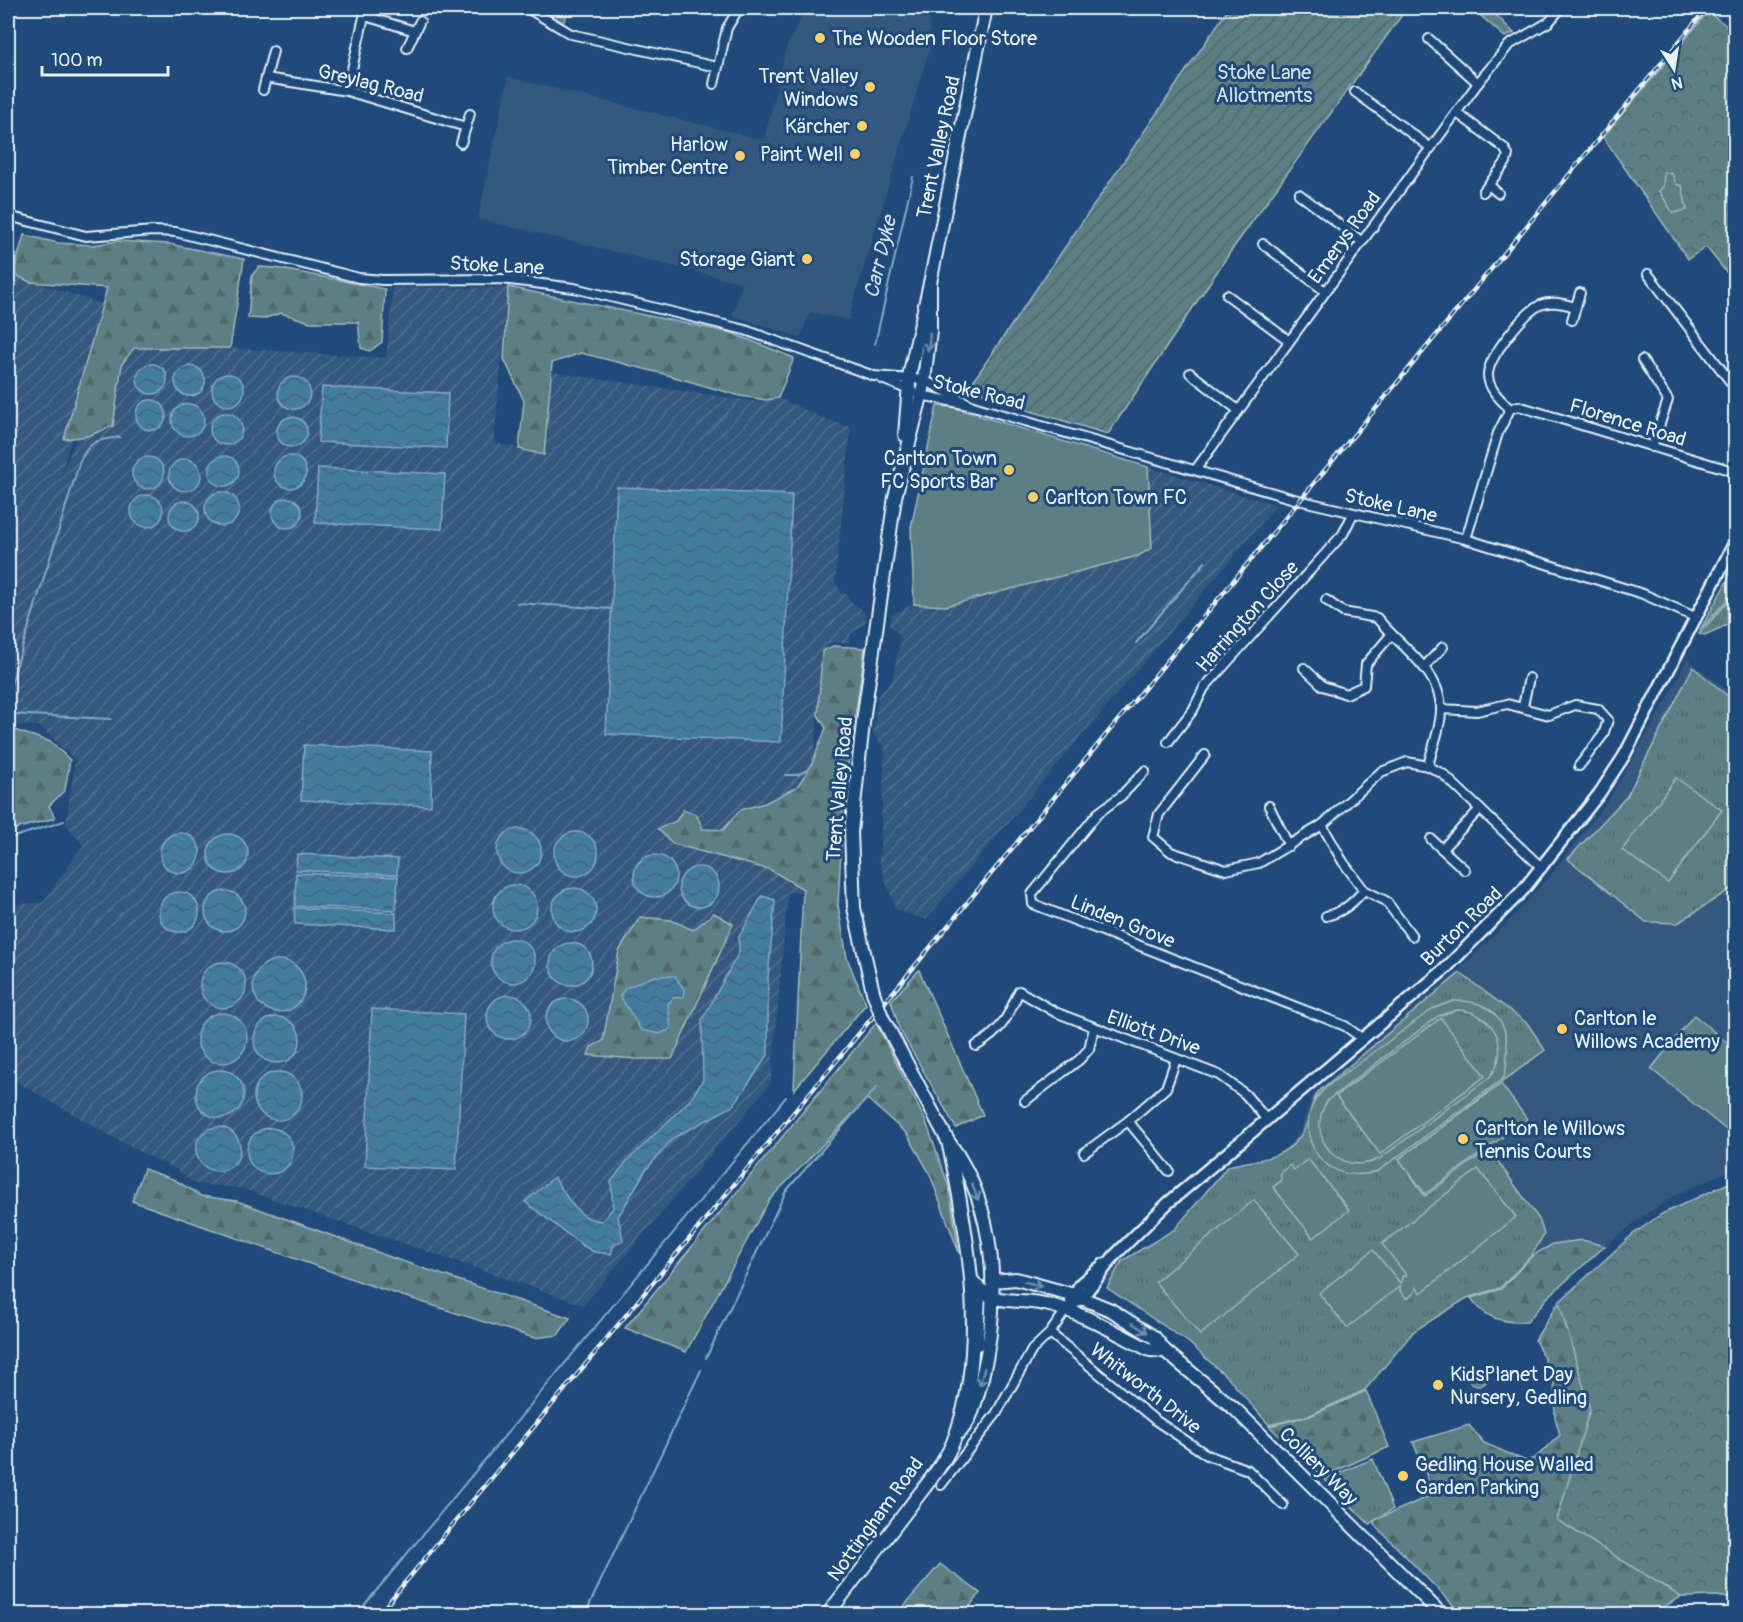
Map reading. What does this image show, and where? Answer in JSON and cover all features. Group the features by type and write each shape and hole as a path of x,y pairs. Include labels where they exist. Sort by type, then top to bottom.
{"main road":[{"name":"Trent Valley Road","path":"903,460 909,378 987,11"},
{"name":"Trent Valley Road","path":"930,283 930,332 924,380 895,497 866,699 851,832 851,863 854,908 873,992 882,1017 948,1141 960,1157 977,1198 992,1259 992,1299 986,1362 972,1413 953,1442"},
{"name":"Trent Valley Road","path":"948,1141 961,1204 971,1279 969,1367 953,1442"},
{"path":"971,1279 979,1291 992,1299"},
{"name":"Colliery Way","path":"992,1281 1016,1279 1078,1296 1111,1310 1154,1337 1165,1351 1236,1410 1441,1614"},
{"path":"979,1291 992,1281"},
{"path":"969,1367 976,1359 980,1328 979,1291"},
{"name":"Colliery Way","path":"992,1299 1026,1300 1066,1310 1150,1350 1165,1351"},
{"name":"Nottingham Road","path":"828,1614 929,1481 953,1442"}],"street":[{"path":"527,8 571,34 717,67"},
{"path":"714,84 727,28 739,8"},
{"name":"Emerys Road","path":"1196,469 1288,340 1478,83 1509,45 1550,22 1561,8"},
{"path":"346,91 365,12 415,31"},
{"path":"407,48 420,21"},
{"path":"1429,39 1478,83"},
{"path":"263,90 273,51"},
{"name":"Greylag Road","path":"266,78 346,91 466,127"},
{"path":"1355,93 1431,148"},
{"path":"1457,113 1508,154 1506,162 1486,188 1498,193"},
{"path":"461,143 470,114"},
{"path":"1299,194 1361,241"},
{"name":"Stoke Lane","path":"8,216 86,236 154,231 176,232 359,278 384,280 502,279 565,287 745,330 877,377 924,380 974,406"},
{"path":"1263,243 1325,291"},
{"path":"1648,274 1736,389"},
{"path":"1572,320 1580,293"},
{"path":"1227,295 1288,340"},
{"path":"1466,539 1498,433 1510,409 1490,386 1488,375 1494,356 1539,306 1552,302 1576,307"},
{"path":"1642,360 1667,396 1652,447"},
{"path":"1190,373 1238,410"},
{"name":"Stoke Road","path":"877,377 907,391 974,406 1074,435"},
{"name":"Florence Road","path":"1510,409 1518,406 1736,472"},
{"name":"Stoke Lane","path":"1074,435 1294,499 1466,539 1643,594 1697,618"},
{"name":"Harrington Close","path":"1168,742 1193,710 1204,688 1343,534 1353,513"},
{"name":"Burton Road","path":"941,1485 996,1414 1032,1350 1050,1333 1078,1296 1080,1284 1114,1256 1175,1197 1452,962 1542,868 1599,794 1624,756 1697,618 1731,560 1736,540"},
{"path":"1326,600 1343,612 1377,618 1391,636 1424,666 1438,689 1441,709 1428,766"},
{"path":"1304,669 1323,686 1346,694 1364,686 1366,664 1391,636"},
{"path":"1424,666 1443,647"},
{"path":"1523,706 1529,678"},
{"path":"1441,709 1477,711 1507,704 1523,706 1549,715 1575,705 1598,710 1608,720 1603,735 1579,766"},
{"path":"1205,755 1186,783 1159,814 1153,837 1171,852 1226,870 1259,863 1322,825 1382,772 1407,762 1428,766 1443,774 1542,868"},
{"name":"Linden Grove","path":"1145,771 1121,796 1098,813 1032,894 1033,904 1345,1026 1364,1039"},
{"path":"1269,806 1289,846"},
{"path":"1442,849 1480,809"},
{"path":"1322,825 1343,862 1365,890 1386,901 1412,936"},
{"path":"1431,839 1465,870"},
{"path":"1326,916 1335,914 1356,900 1365,890"},
{"path":"1335,914 1338,923"},
{"name":"Elliott Drive","path":"976,1046 994,1035 1005,1022 1019,991 1055,1012 1219,1075 1245,1095 1267,1120"},
{"path":"1025,1101 1079,1060 1089,1049 1094,1028"},
{"path":"1084,1153 1128,1121 1166,1088 1176,1059"},
{"path":"1128,1121 1169,1171"},
{"name":"Whitworth Drive","path":"1050,1333 1155,1420 1207,1455 1248,1470 1283,1505"},
{"path":"974,1428 982,1434"}],"shaded area":[{"path":"806,8 929,8 930,48 848,320 810,312 800,338 732,315 742,283 478,219 508,77 764,140 786,48"},
{"path":"8,274 109,306 60,478 115,348 230,348 386,358 393,287 508,288 494,443 544,454 551,372 760,402 778,398 828,420 851,427 835,582 842,593 848,594 849,600 866,613 865,623 851,634 849,643 834,642 827,645 822,652 805,893 788,892 771,1083 584,1305 240,1188 195,1184 177,1170 125,1144 8,1077 8,905 43,902 83,845 66,824 75,760 40,726 8,725"},
{"path":"1148,467 1277,505 926,920 896,910 879,862 885,748 873,734 878,695 892,681 901,636 889,625 891,615 914,604 946,606 1138,556 1152,548"},
{"name":"Carlton le Willows Academy","path":"1687,658 1735,697 1735,1168 1676,1195 1642,1217 1587,1261 1467,1299 1415,1332 1366,1391 1310,1416 1269,1426 1222,1357 1138,1295 1104,1283 1121,1260 1174,1229 1226,1165 1270,1158 1286,1148 1300,1132 1310,1101 1317,1091 1461,968 1510,920 1549,877 1609,799 1668,698"}],"green space":[{"path":"541,8 570,8 563,23"},
{"name":"Stoke Lane Allotments","path":"1229,8 1407,8 1231,251 1108,434 1014,406 969,387"},
{"path":"1472,8 1489,8 1514,33 1505,37"},
{"path":"1708,12 1735,32 1735,283 1706,247 1688,259 1603,137"},
{"path":"1664,172 1672,174 1676,184 1682,186 1687,210 1673,213 1659,191 1663,187"},
{"path":"24,235 58,243 93,245 118,241 169,244 244,259 230,348 134,348 122,364 113,426 88,436 64,439 107,288 30,282 13,274"},
{"path":"259,267 276,268 385,289 382,342 370,351 361,348 358,322 310,322 281,313 263,319 248,318 252,275"},
{"path":"508,287 732,333 794,358 778,398 766,400 740,396 581,353 552,363 544,455 519,449 524,401 504,359"},
{"name":"Carlton Town FC","path":"937,406 951,407 1148,467 1152,548 1138,556 946,606 914,604 911,527"},
{"path":"1732,572 1735,572 1735,591 1700,630"},
{"path":"1735,593 1734,622 1705,635 1699,634"},
{"path":"833,646 865,648 844,793 838,905 847,958 866,1004 794,1090 803,889 771,870 673,844 658,829 676,821 683,810 696,814 703,829 723,830 740,810 765,803 797,787 811,766 826,728 818,715 822,651"},
{"path":"1693,667 1735,702 1735,886 1678,923 1646,922 1568,859 1627,796"},
{"path":"8,728 51,742 70,760 65,790 49,806 55,818 8,831"},
{"path":"1676,778 1722,810 1668,883 1622,850"},
{"path":"714,913 733,924 672,1059 588,1055 591,1047 603,1041 619,951 640,917 671,920 693,930"},
{"path":"919,970 983,1115 956,1128 900,1030 891,1001"},
{"path":"1460,973 1528,1024 1545,1050 1399,1159 1425,1196 1489,1149 1539,1219 1544,1234 1532,1255 1500,1288 1467,1298 1414,1331 1365,1390 1310,1415 1269,1425 1230,1380 1188,1342 1107,1288 1122,1261 1175,1229 1228,1166 1279,1154 1296,1142 1303,1132 1318,1092"},
{"path":"1453,1001 1470,1002 1484,1006 1494,1013 1506,1035 1507,1063 1504,1078 1378,1171 1350,1174 1337,1171 1319,1157 1311,1142 1308,1125 1315,1100 1334,1081 1432,1009","holes":["1457,1010 1470,1012 1490,1024 1496,1033 1499,1054 1490,1077 1379,1159 1365,1163 1351,1163 1339,1158 1330,1150 1323,1140 1320,1128 1321,1114 1328,1100 1438,1016"]},
{"path":"1694,1015 1735,1049 1735,1137 1651,1069"},
{"path":"1441,1018 1485,1076 1380,1154 1336,1096"},
{"path":"876,1023 926,1122 949,1187 959,1253 929,1172 907,1134 867,1099 769,1200 686,1352 625,1328"},
{"name":"Carlton le Willows Tennis Courts","path":"1501,1084 1527,1119 1425,1194 1399,1159"},
{"path":"1308,1159 1349,1210 1313,1238 1273,1187 1281,1181 1281,1172 1290,1165 1294,1170"},
{"path":"144,1169 175,1180 201,1196 237,1201 393,1258 570,1318 558,1335 534,1338 375,1287 132,1201"},
{"path":"1478,1169 1516,1217 1421,1293 1416,1287 1415,1292 1407,1299 1400,1291 1400,1286 1347,1328 1319,1293 1373,1250 1401,1284 1402,1276 1407,1276 1382,1244"},
{"path":"1735,1180 1735,1599 1717,1596 1681,1597 1557,1520 1590,1409 1559,1302 1633,1234 1662,1214"},
{"path":"1254,1200 1299,1254 1200,1335 1155,1282"},
{"path":"1582,1240 1605,1246 1547,1298 1527,1322 1511,1322 1489,1315 1482,1311 1471,1298 1501,1289 1532,1256 1553,1244"},
{"path":"1576,1286 1584,1308 1735,1599 1717,1596 1681,1597 1651,1614 1462,1614 1374,1524 1375,1520 1434,1494 1413,1442 1469,1425 1484,1443 1526,1461 1535,1458 1560,1435 1555,1417 1554,1379 1535,1340 1556,1306"},
{"path":"1478,1366 1485,1369 1488,1376 1485,1383 1478,1386 1471,1383 1468,1376 1471,1369"},
{"path":"1366,1391 1389,1447 1322,1477 1269,1426 1310,1416"},
{"path":"1373,1459 1393,1509 1369,1524 1324,1479"},
{"path":"940,1564 980,1593 964,1614 897,1614"}],"water":[{"path":"152,364 163,368 167,379 163,390 152,394 141,390 137,379 141,368"},
{"path":"190,366 201,370 205,381 201,392 190,396 179,392 175,381 179,370"},
{"path":"228,374 239,379 244,390 239,401 228,406 217,401 212,390 217,379"},
{"path":"294,377 305,382 310,393 305,404 294,409 283,404 278,393 283,382"},
{"path":"322,387 448,393 446,448 318,442"},
{"path":"151,400 162,404 166,415 162,426 151,430 140,426 136,415 140,404"},
{"path":"188,404 199,409 204,420 199,431 188,436 177,431 172,420 177,409"},
{"path":"226,413 237,418 242,429 237,440 226,445 215,440 210,429 215,418"},
{"path":"292,417 303,421 307,432 303,443 292,447 281,443 277,432 281,421"},
{"path":"224,456 235,460 239,471 235,482 224,486 213,482 209,471 213,460"},
{"path":"290,456 301,461 306,472 301,483 290,488 279,483 274,472 279,461"},
{"path":"148,457 159,462 164,473 159,484 148,489 137,484 132,473 137,462"},
{"path":"185,459 196,464 201,475 196,486 185,491 174,486 169,475 174,464"},
{"path":"318,468 445,474 442,529 315,523"},
{"path":"617,487 792,495 781,742 606,734"},
{"path":"222,492 234,497 239,509 234,521 222,526 210,521 205,509 210,497"},
{"path":"147,495 158,500 163,511 158,522 147,527 136,522 131,511 136,500"},
{"path":"287,498 298,502 302,513 298,524 287,528 276,524 272,513 276,502"},
{"path":"184,501 195,505 199,516 195,527 184,531 173,527 169,516 173,505"},
{"path":"304,745 432,751 431,806 301,800"},
{"path":"519,829 535,835 541,851 535,867 519,873 503,867 497,851 503,835"},
{"path":"576,832 591,839 598,854 591,869 576,876 561,869 554,854 561,839"},
{"path":"180,833 188,834 194,839 199,845 199,861 194,867 188,872 180,873 172,872 166,867 161,861 160,853 161,845 166,839 172,834"},
{"path":"228,834 236,835 242,840 247,846 247,862 242,868 236,873 228,874 220,873 214,868 209,862 208,854 209,846 214,840 220,835"},
{"path":"297,854 398,859 397,875 296,870"},
{"path":"655,855 670,861 676,876 670,891 655,897 640,891 634,876 640,861"},
{"path":"699,867 707,868 713,873 718,879 718,895 713,901 707,906 699,907 691,906 685,901 680,895 679,887 680,879 685,873 691,868"},
{"path":"296,873 398,877 396,910 295,906"},
{"path":"515,885 524,886 531,891 536,898 536,916 531,923 524,928 515,929 506,928 499,923 494,916 493,907 494,898 499,891 506,886"},
{"path":"574,888 590,894 596,910 590,926 574,932 558,926 552,910 558,894"},
{"path":"225,891 239,897 245,911 239,925 225,931 211,925 205,911 211,897"},
{"path":"179,892 193,898 199,912 193,926 179,932 165,926 159,912 165,898"},
{"path":"762,896 775,900 768,978 768,1055 733,1106 673,1138 645,1171 618,1217 623,1240 614,1245 611,1254 594,1252 525,1202 554,1177 568,1200 586,1216 602,1221 613,1208 611,1182 626,1162 690,1100 703,1080 702,1020 739,952 739,937"},
{"path":"294,908 396,913 396,929 295,924"},
{"path":"513,939 529,945 535,961 529,977 513,983 497,977 491,961 497,945"},
{"path":"571,943 579,944 586,949 591,956 591,972 586,979 579,984 571,985 563,984 556,979 551,972 550,964 551,956 556,949 563,944"},
{"path":"274,960 284,960 298,967 305,986 298,1005 284,1012 274,1012 264,1008 257,1001 253,991 253,981 257,971 264,964"},
{"path":"223,962 239,969 246,985 239,1001 223,1008 207,1001 200,985 207,969"},
{"path":"654,976 675,976 684,989 683,997 673,998 668,1004 671,1029 659,1034 641,1030 620,996 625,988"},
{"path":"509,995 525,1001 531,1017 525,1033 509,1039 493,1033 487,1017 493,1001"},
{"path":"567,999 575,1000 582,1005 587,1012 587,1028 582,1035 575,1040 567,1041 559,1040 552,1035 547,1028 546,1020 547,1012 552,1005 559,1000"},
{"path":"372,1009 464,1014 456,1170 365,1166"},
{"path":"222,1013 231,1015 242,1024 247,1038 245,1047 236,1058 222,1063 213,1061 202,1052 197,1038 199,1029 208,1018"},
{"path":"277,1017 293,1024 300,1040 293,1056 277,1063 261,1056 254,1040 261,1024"},
{"path":"220,1070 237,1077 244,1094 237,1111 220,1118 203,1111 196,1094 203,1077"},
{"path":"278,1072 295,1079 302,1096 295,1113 278,1120 261,1113 254,1096 261,1079"},
{"path":"218,1127 227,1128 234,1133 239,1140 239,1158 234,1165 227,1170 218,1171 209,1170 202,1165 197,1158 196,1149 197,1140 202,1133 209,1128"},
{"path":"270,1128 286,1135 293,1151 286,1167 270,1174 254,1167 247,1151 254,1135"}],"waterway":[{"name":"Carr Dyke","path":"875,344 913,177"},
{"path":"8,694 80,461 91,445 120,437"},
{"path":"1136,643 1205,562"},
{"path":"517,603 612,609"},
{"path":"8,714 111,719"},
{"path":"785,775 797,775 806,771"},
{"path":"8,839 64,821"},
{"path":"706,1358 786,1191 877,1087"},
{"path":"357,1614 786,1097"},
{"path":"585,1614 701,1370"}],"railway":[{"path":"379,1614 1707,8"}],"place":[{"name":"The Wooden Floor Store","path":"820,38"},
{"name":"Trent Valley Windows","path":"870,87"},
{"name":"Kärcher","path":"862,126"},
{"name":"Paint Well","path":"855,154"},
{"name":"Harlow Timber Centre","path":"740,156"},
{"name":"Storage Giant","path":"807,259"},
{"name":"Carlton Town FC Sports Bar","path":"1009,470"},
{"name":"Carlton Town FC","path":"1033,497"},
{"name":"Carlton le Willows Academy","path":"1562,1029"},
{"name":"Carlton le Willows Tennis Courts","path":"1463,1139"},
{"name":"KidsPlanet Day Nursery, Gedling","path":"1438,1385"},
{"name":"Gedling House Walled Garden Parking","path":"1403,1476"}]}
